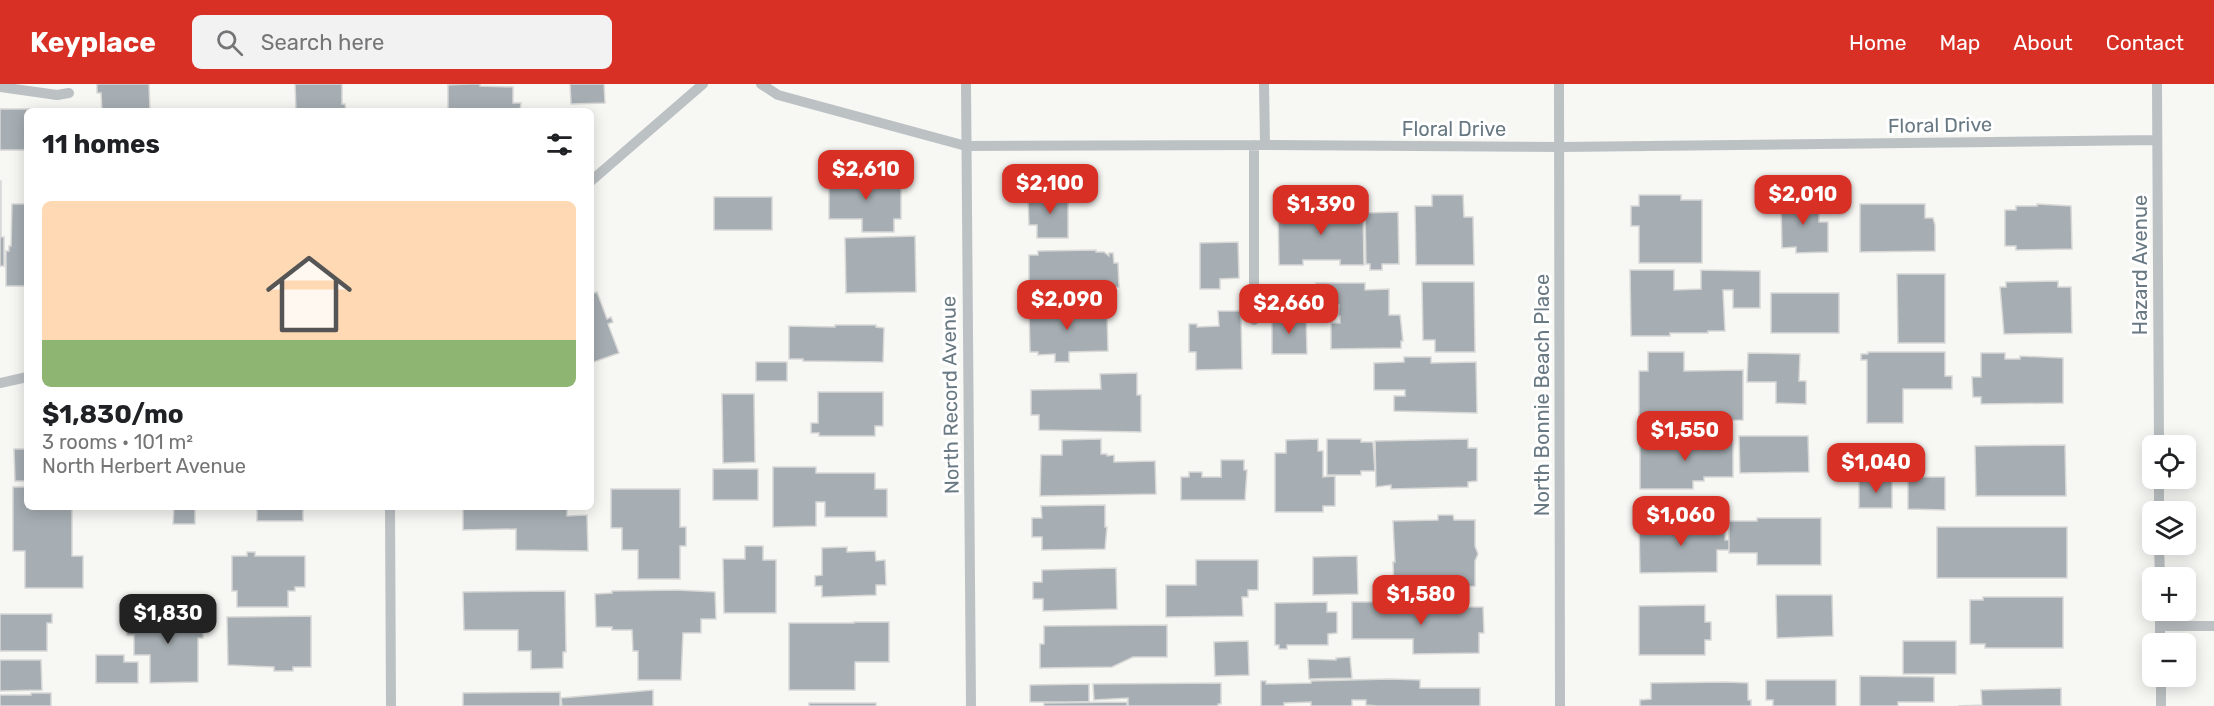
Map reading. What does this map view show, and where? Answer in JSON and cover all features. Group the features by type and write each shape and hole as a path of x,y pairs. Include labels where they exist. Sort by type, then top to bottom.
{"street":[{"path":"594,179 703,84"},
{"name":"Floral Drive","path":"761,84 778,95 966,146 1560,147 2157,140"},
{"name":"North Record Avenue","path":"966,84 971,706"},
{"path":"1254,320 1259,145 1264,84"},
{"name":"North Bonnie Beach Place","path":"1559,84 1560,706"},
{"name":"Hazard Avenue","path":"2157,84 2159,435"},
{"path":"0,87 57,94 69,93"},
{"path":"0,383 24,378"},
{"path":"390,510 391,706"},
{"path":"2160,621 2160,633"},
{"path":"2160,626 2214,626"},
{"path":"2161,687 2161,706"}],"building":[{"path":"97,84 149,84 150,108 102,108 101,93 97,93"},
{"path":"295,84 342,84 342,104 345,104 346,108 296,108"},
{"path":"480,84 480,86 513,87 513,103 521,103 520,108 448,108 448,85"},
{"path":"570,84 604,84 605,103 571,104"},
{"path":"0,109 24,109 24,150 0,150"},
{"path":"829,175 881,175 881,181 901,181 901,219 894,219 894,232 862,232 862,219 829,219"},
{"path":"0,181 1,237 4,237 4,266 0,266"},
{"path":"1036,194 1068,194 1068,238 1037,238 1037,225 1029,225 1028,200 1036,199"},
{"path":"1432,195 1463,195 1464,217 1473,217 1474,265 1416,265 1415,206 1432,206"},
{"path":"1639,195 1681,195 1681,200 1702,200 1702,263 1639,263 1639,226 1631,226 1631,206 1639,206"},
{"path":"1786,195 1808,195 1808,203 1819,203 1819,222 1828,222 1828,252 1796,253 1796,247 1782,248 1781,203 1786,203"},
{"path":"714,197 772,197 772,230 714,230"},
{"path":"12,204 24,204 24,286 6,286 6,251 9,251 9,246 11,246"},
{"path":"1860,204 1925,204 1925,218 1933,218 1935,225 1935,251 1860,252"},
{"path":"2037,204 2071,206 2072,249 2016,250 2016,246 2005,246 2005,210 2016,210 2016,206 2037,206"},
{"path":"1301,207 1311,207 1311,210 1331,209 1331,207 1363,209 1364,265 1340,265 1340,260 1303,260 1303,265 1279,265 1278,210 1301,210"},
{"path":"1398,212 1399,264 1382,264 1382,270 1370,270 1370,264 1366,264 1365,213"},
{"path":"915,236 916,292 846,293 845,238"},
{"path":"1238,242 1239,278 1220,279 1220,289 1200,289 1200,243"},
{"path":"1096,250 1096,252 1104,252 1109,256 1109,253 1113,253 1114,263 1118,263 1119,287 1039,288 1039,286 1029,286 1029,255 1038,255 1038,251"},
{"path":"1630,270 1674,270 1674,290 1701,289 1701,270 1760,271 1760,308 1733,308 1733,290 1723,290 1725,331 1670,333 1670,336 1631,336"},
{"path":"1897,274 1945,274 1945,343 1898,343"},
{"path":"2058,281 2058,287 2071,287 2072,333 2004,334 2000,287 2006,287 2006,282"},
{"path":"1422,282 1474,282 1475,352 1435,352 1435,340 1423,340"},
{"path":"1316,283 1365,283 1365,290 1389,289 1389,315 1400,315 1403,341 1401,341 1401,348 1331,349 1331,323 1340,323 1339,305 1317,305"},
{"path":"597,292 607,319 611,317 613,322 608,324 619,353 594,362 594,293"},
{"path":"1771,293 1839,293 1839,333 1771,333"},
{"path":"1096,306 1097,313 1107,313 1108,351 1069,352 1069,362 1055,362 1055,354 1038,355 1038,352 1030,352 1029,310 1037,309 1037,307"},
{"path":"1218,311 1241,311 1242,369 1196,370 1196,352 1189,352 1189,324 1197,324 1197,327 1219,326"},
{"path":"1306,316 1307,354 1272,354 1272,317"},
{"path":"835,325 876,325 876,327 884,328 883,362 789,359 789,326 835,327"},
{"path":"1648,352 1684,352 1684,371 1743,370 1743,420 1639,421 1639,371 1648,371"},
{"path":"1868,352 1945,352 1945,376 1952,376 1952,389 1903,389 1903,423 1867,423 1867,360 1861,360 1861,354 1868,354"},
{"path":"1748,353 1800,354 1799,381 1806,381 1806,404 1776,403 1776,382 1747,382"},
{"path":"1981,353 2005,353 2005,359 2020,359 2020,356 2063,358 2063,403 1981,404 1981,397 1973,397 1972,377 1981,377"},
{"path":"1404,357 1431,357 1431,363 1476,362 1477,413 1394,411 1394,396 1405,396 1405,390 1374,390 1374,363 1404,362"},
{"path":"756,362 787,362 787,381 756,381"},
{"path":"1137,373 1137,395 1141,395 1141,432 1039,430 1039,415 1031,415 1031,390 1101,389 1100,374"},
{"path":"818,392 883,392 883,426 875,426 875,436 819,436 819,433 811,433 811,423 818,423"},
{"path":"722,394 754,394 755,462 723,463"},
{"path":"1707,434 1707,441 1733,440 1733,477 1704,477 1704,481 1693,481 1693,489 1640,489 1640,444 1673,444 1673,435"},
{"path":"1739,436 1808,436 1809,472 1740,473"},
{"path":"1101,439 1101,454 1114,455 1114,462 1155,461 1156,494 1040,496 1041,455 1062,455 1062,440"},
{"path":"1318,439 1318,451 1323,451 1323,477 1335,476 1335,506 1323,506 1323,512 1275,512 1275,453 1286,453 1286,440"},
{"path":"1327,439 1361,439 1361,442 1373,442 1375,471 1361,471 1361,475 1327,475"},
{"path":"1468,439 1468,448 1477,448 1477,481 1468,482 1468,487 1391,489 1391,485 1376,487 1375,441"},
{"path":"2065,445 2066,496 1976,496 1975,446"},
{"path":"14,449 24,449 24,481 15,481"},
{"path":"1221,460 1244,460 1244,470 1247,470 1245,500 1181,500 1181,477 1189,477 1189,472 1202,472 1202,477 1221,477"},
{"path":"773,467 816,467 816,473 875,473 875,489 887,489 887,517 825,517 825,502 816,502 816,526 773,527"},
{"path":"713,469 758,469 758,500 713,500"},
{"path":"1908,477 1945,477 1945,510 1908,509"},
{"path":"1859,479 1892,479 1892,508 1859,508"},
{"path":"13,487 24,487 24,510 72,510 72,556 83,556 83,588 25,588 25,551 13,551"},
{"path":"611,489 680,489 680,527 686,527 686,546 680,546 680,579 638,579 638,550 622,550 622,528 611,528"},
{"path":"1105,505 1105,527 1107,527 1105,549 1042,550 1042,537 1032,537 1032,518 1042,518 1041,506"},
{"path":"174,510 195,510 195,524 173,524"},
{"path":"257,510 303,510 303,521 257,521"},
{"path":"463,510 567,510 567,516 587,515 588,551 516,550 516,529 463,530"},
{"path":"1438,515 1453,515 1454,520 1475,520 1475,546 1478,554 1475,561 1475,586 1394,587 1393,521 1438,520"},
{"path":"1757,518 1821,518 1821,565 1757,565 1757,553 1729,553 1729,521 1757,521"},
{"path":"1717,523 1717,526 1725,526 1725,540 1729,540 1729,550 1717,550 1717,572 1640,573 1639,524"},
{"path":"1937,527 2067,527 2067,578 1937,578"},
{"path":"745,546 763,546 763,560 776,560 776,613 724,613 723,559 745,559"},
{"path":"847,547 847,552 875,551 876,561 885,560 886,585 876,585 876,595 822,597 822,586 815,586 815,576 822,575 822,548"},
{"path":"247,552 255,552 255,556 305,556 305,587 295,587 295,591 288,591 288,607 237,607 237,591 232,591 232,556 247,556"},
{"path":"1357,556 1358,594 1313,595 1313,557"},
{"path":"1196,560 1258,560 1258,590 1248,590 1248,597 1242,597 1243,616 1166,617 1166,585 1196,585"},
{"path":"1116,568 1117,609 1043,611 1043,599 1033,599 1033,582 1042,582 1042,570"},
{"path":"565,591 566,652 563,652 563,668 531,669 531,651 518,651 518,630 464,630 463,592"},
{"path":"612,591 715,592 716,619 701,619 701,633 683,633 681,680 638,680 638,651 633,651 632,630 596,627 595,594 612,593"},
{"path":"1776,595 1832,595 1833,636 1777,638"},
{"path":"1983,597 2063,597 2063,648 1985,648 1985,644 1970,644 1970,600 1983,600"},
{"path":"1327,602 1327,612 1337,612 1337,633 1328,634 1328,645 1287,645 1287,649 1279,649 1279,645 1275,645 1275,603"},
{"path":"1352,602 1398,602 1398,607 1483,607 1484,633 1479,633 1479,653 1413,654 1413,639 1352,639"},
{"path":"1705,605 1705,622 1711,622 1711,640 1705,640 1705,655 1639,655 1639,606"},
{"path":"134,612 197,612 197,625 203,625 203,638 198,638 198,682 150,683 150,655 134,655 134,635 127,635 127,626 134,626"},
{"path":"0,614 52,614 52,623 47,623 47,651 0,651"},
{"path":"311,616 311,667 293,667 293,671 274,671 274,667 228,665 227,617"},
{"path":"889,622 889,662 855,662 855,690 789,690 789,623"},
{"path":"1167,625 1167,657 1133,657 1112,667 1040,668 1040,644 1044,644 1044,626"},
{"path":"1248,641 1249,675 1215,676 1214,642"},
{"path":"1903,641 1956,641 1956,674 1903,674"},
{"path":"96,655 124,655 124,662 138,662 138,683 96,683"},
{"path":"1350,657 1352,678 1309,679 1308,659 1336,660 1336,658"},
{"path":"0,660 41,660 42,690 0,691"},
{"path":"1860,676 1934,677 1934,702 1898,702 1898,706 1860,706"},
{"path":"1420,680 1420,688 1480,688 1480,706 1377,706 1366,705 1366,700 1352,700 1352,706 1311,706 1311,702 1284,703 1284,706 1261,706 1261,681 1266,681 1266,684"},
{"path":"1766,680 1836,680 1836,706 1773,706 1773,700 1766,700"},
{"path":"1221,683 1221,704 1218,706 1128,706 1128,698 1094,700 1093,684"},
{"path":"1651,683 1748,683 1748,700 1751,700 1751,706 1640,706 1640,700 1651,699"},
{"path":"1089,684 1089,702 1030,702 1030,685"},
{"path":"2061,688 2061,706 1958,706 1982,705 1981,690"},
{"path":"653,690 653,706 562,706 561,698"},
{"path":"560,692 560,706 463,706 463,693"},
{"path":"31,693 51,693 51,706 0,706 0,695 31,695"},
{"path":"1127,702 1127,706 1044,706 1044,703"},
{"path":"809,703 876,703 876,706 809,706"}]}
